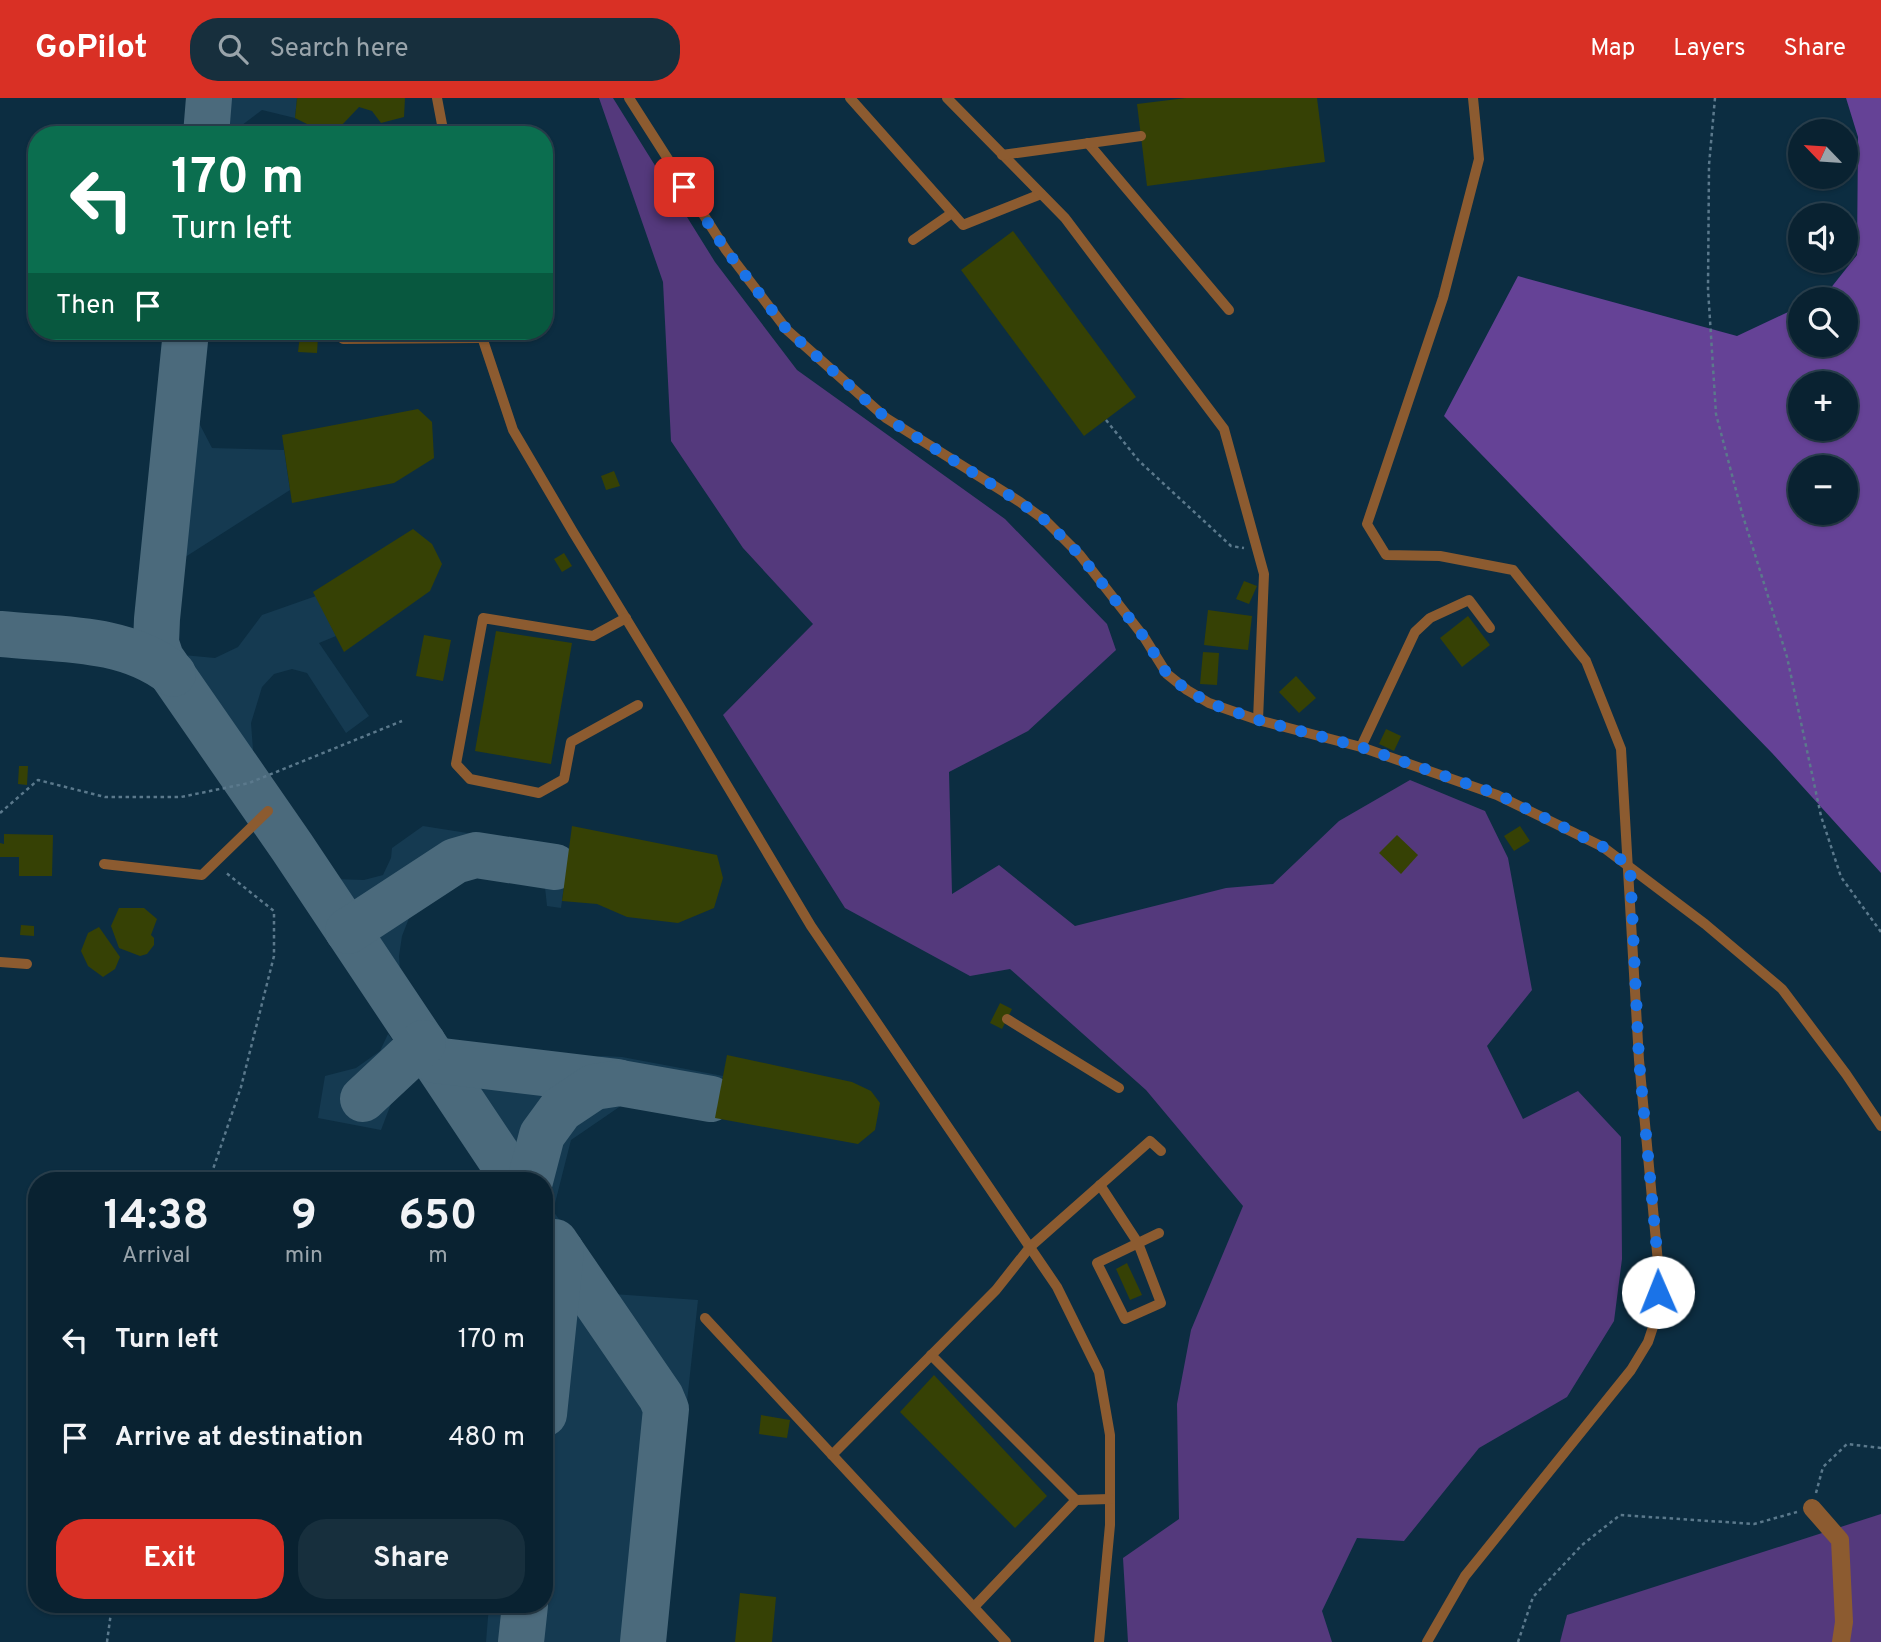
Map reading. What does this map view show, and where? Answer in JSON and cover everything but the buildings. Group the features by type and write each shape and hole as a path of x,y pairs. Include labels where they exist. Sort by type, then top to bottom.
{"street":[{"path":"1812,1508 1840,1540 1844,1622 1841,1642"}],"lane":[{"path":"437,98 442,126"},
{"path":"629,98 726,250 787,330 886,418 1046,521 1088,565 1144,637 1167,674 1209,703 1258,720 1361,747 1497,794 1603,847 1705,924 1782,989 1881,1126"},
{"path":"850,98 963,225 1041,194"},
{"path":"947,98 1065,218 1224,429 1264,574 1258,720"},
{"path":"1427,1642 1465,1576 1631,1370 1648,1342 1658,1312 1659,1273 1639,1060 1630,866 1621,749 1586,662 1513,570 1440,556 1386,555 1367,524 1443,298 1479,159 1473,98"},
{"path":"1002,155 1141,136"},
{"path":"1088,143 1229,310"},
{"path":"913,240 952,213"},
{"path":"483,340 513,430 811,926 1057,1287 1099,1372 1110,1435 1110,1525 1099,1642"},
{"path":"1361,747 1415,632 1430,618 1469,600 1490,628"},
{"path":"626,618 593,636 483,618 456,764 470,779 539,793 564,779 571,742 638,705"},
{"path":"104,864 202,875 268,811"},
{"path":"0,962 27,964"},
{"path":"1007,1019 1119,1087"},
{"path":"832,1455 996,1290 1030,1247 1150,1141 1161,1151"},
{"path":"1101,1185 1138,1243 1161,1303 1125,1319 1097,1264 1138,1243 1159,1233"},
{"path":"705,1318 1006,1642"},
{"path":"931,1356 1076,1500"},
{"path":"974,1607 1076,1500 1110,1499"}],"path":[{"path":"1715,98 1709,165 1708,289 1717,414 1742,513 1787,657 1821,816 1841,877 1881,932"},
{"path":"1107,420 1139,461 1231,546 1258,551"},
{"path":"0,813 38,780 105,797 181,797 249,783 402,721"},
{"path":"212,1172 241,1087 274,956 274,911 215,863"},
{"path":"1518,1642 1533,1597 1582,1545 1620,1515 1754,1524 1812,1508 1823,1468 1847,1444 1881,1448"},
{"path":"107,1642 112,1613"}],"shaded area":[{"path":"223,98 297,98 295,118 262,110 241,126 221,126"},
{"path":"599,98 613,98 715,262 797,370 1005,519 1107,624 1116,650 1028,731 949,772 952,894 999,865 1075,926 1226,888 1273,884 1339,821 1410,780 1485,811 1508,858 1532,990 1487,1046 1523,1119 1578,1091 1621,1137 1622,1259 1614,1321 1567,1397 1479,1448 1404,1541 1357,1538 1322,1611 1332,1642 1128,1642 1123,1558 1179,1519 1177,1404 1191,1330 1243,1206 1146,1090 1010,969 970,976 845,908 723,715 813,624 743,548 671,441 663,282"},
{"path":"1846,98 1881,98 1881,873 1772,753 1444,416 1518,276 1737,336 1788,312 1788,357 1858,357 1858,287 1832,287 1843,273 1858,273 1858,119 1852,119"},
{"path":"200,340 206,340 199,423 212,448 284,450 290,490 179,561"},
{"path":"316,596 336,636 319,643 369,716 346,733 307,673 292,669 274,674 262,687 251,723 254,763 183,655 215,658 238,647 262,615"},
{"path":"423,826 569,849 561,908 547,906 544,878 468,868 411,913 402,936 399,956 401,981 333,879 364,880 383,875 391,858 392,848"},
{"path":"388,1034 420,1076 402,1075 381,1130 318,1118 325,1076 356,1068 380,1051"},
{"path":"451,1053 574,1070 587,1059 602,1056 622,1057 723,1076 716,1110 628,1101 571,1140 553,1211 553,1172 527,1172"},
{"path":"553,1211 613,1294 698,1300 661,1642 486,1642 488,1613 553,1613"},
{"path":"1881,1514 1881,1642 1560,1642 1567,1615"}],"taxiway":[{"path":"207,126 209,98"},
{"path":"185,340 157,619 156,643 161,658 292,847 509,1172"},
{"path":"0,634 68,639 113,646 154,662 173,674"},
{"path":"348,931 455,861 476,855 555,867"},
{"path":"363,1099 423,1043"},
{"path":"434,1060 618,1082"},
{"path":"532,1172 542,1135 561,1109 594,1087 620,1083 711,1099"},
{"path":"553,1328 561,1251 555,1242"},
{"path":"561,1251 661,1397 666,1409 643,1642"},
{"path":"521,1642 524,1613"}],"route":[{"path":"684,187 726,250 787,330 886,418 1046,521 1080,555 1144,637 1167,674 1187,690 1209,703 1258,720 1361,747 1497,794 1603,847 1630,866 1639,1060 1659,1273 1658,1292"}]}
